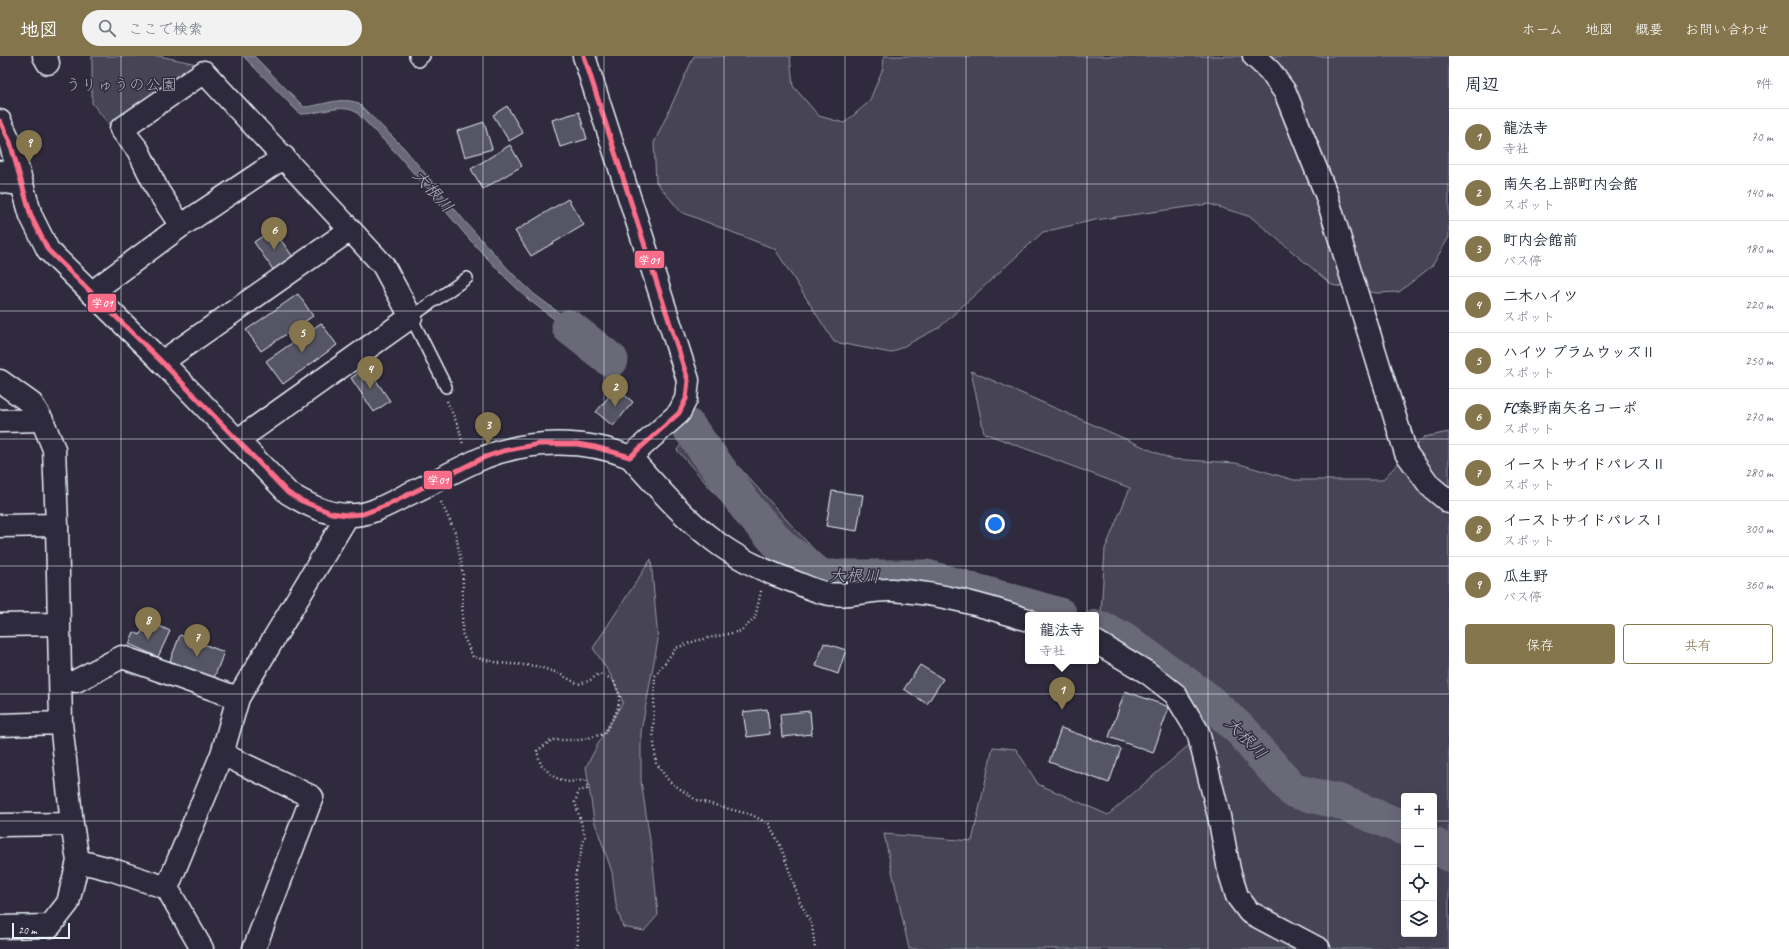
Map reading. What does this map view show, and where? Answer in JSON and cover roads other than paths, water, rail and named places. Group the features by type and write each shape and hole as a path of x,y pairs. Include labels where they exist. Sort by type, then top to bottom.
{"street":[{"path":"584,56 688,380 686,399 679,413 630,457"},
{"path":"1254,56 1270,71 1286,92 1326,194 1406,453 1430,486 1449,502"},
{"path":"181,226 158,191 138,150 121,129 204,72 384,265 411,317 238,440"},
{"path":"0,121 10,142 31,216 48,250 162,362 288,493 302,502 323,511 348,515 374,511 486,457 520,447 555,444 583,444 612,450 630,457 669,500 707,535 734,554 765,571 829,594 858,594 891,590 938,595 982,604 1025,619"},
{"path":"91,293 181,226 284,157"},
{"path":"0,172 5,182 21,184"},
{"path":"162,362 350,230"},
{"path":"0,381 32,404 42,420 54,449 61,723 72,824 78,860 68,903 50,926 0,927"},
{"path":"0,421 42,420"},
{"path":"167,888 222,754 238,698 348,515"},
{"path":"0,526 57,525"},
{"path":"0,625 59,624"},
{"path":"1099,644 1148,672 1175,694 1198,732 1219,816 1228,870 1237,896 1249,912 1319,949"},
{"path":"76,681 122,657 238,698"},
{"path":"0,725 61,723"},
{"path":"222,754 312,797 254,949"},
{"path":"0,825 72,824"},
{"path":"78,860 167,888 202,949"}],"lane":[{"path":"415,56 419,60 424,56"},
{"path":"445,390 411,317 467,278"}],"water":[{"path":"243,56 254,56 304,107 338,101 351,101 358,103 404,148 468,225 511,272 534,294 610,351 606,358 529,300 505,277 470,240 398,155 356,112 336,109 300,114"}],"waterway":[{"name":"大根川","path":"569,327 611,360"},
{"name":"大根川","path":"688,426 750,512 783,548 822,577 927,577 1050,612"},
{"name":"大根川","path":"1099,628 1121,638 1204,697 1244,733 1257,750 1294,791 1340,802 1401,827"},
{"name":"大根川","path":"1437,847 1449,854"}],"place":[{"name":"瓜生野","path":"29,163"},
{"name":"FC秦野南矢名コーポ","path":"274,250"},
{"name":"ハイツ プラムウッズⅡ","path":"302,353"},
{"name":"二木ハイツ","path":"370,389"},
{"name":"南矢名上部町内会館","path":"615,407"},
{"name":"町内会館前","path":"488,445"},
{"name":"イーストサイドパレスⅠ","path":"148,640"},
{"name":"イーストサイドパレスⅡ","path":"197,657"},
{"name":"龍法寺","path":"1062,710"}],"park label":[{"name":"うりゅうの公園","path":"121,85"}]}
